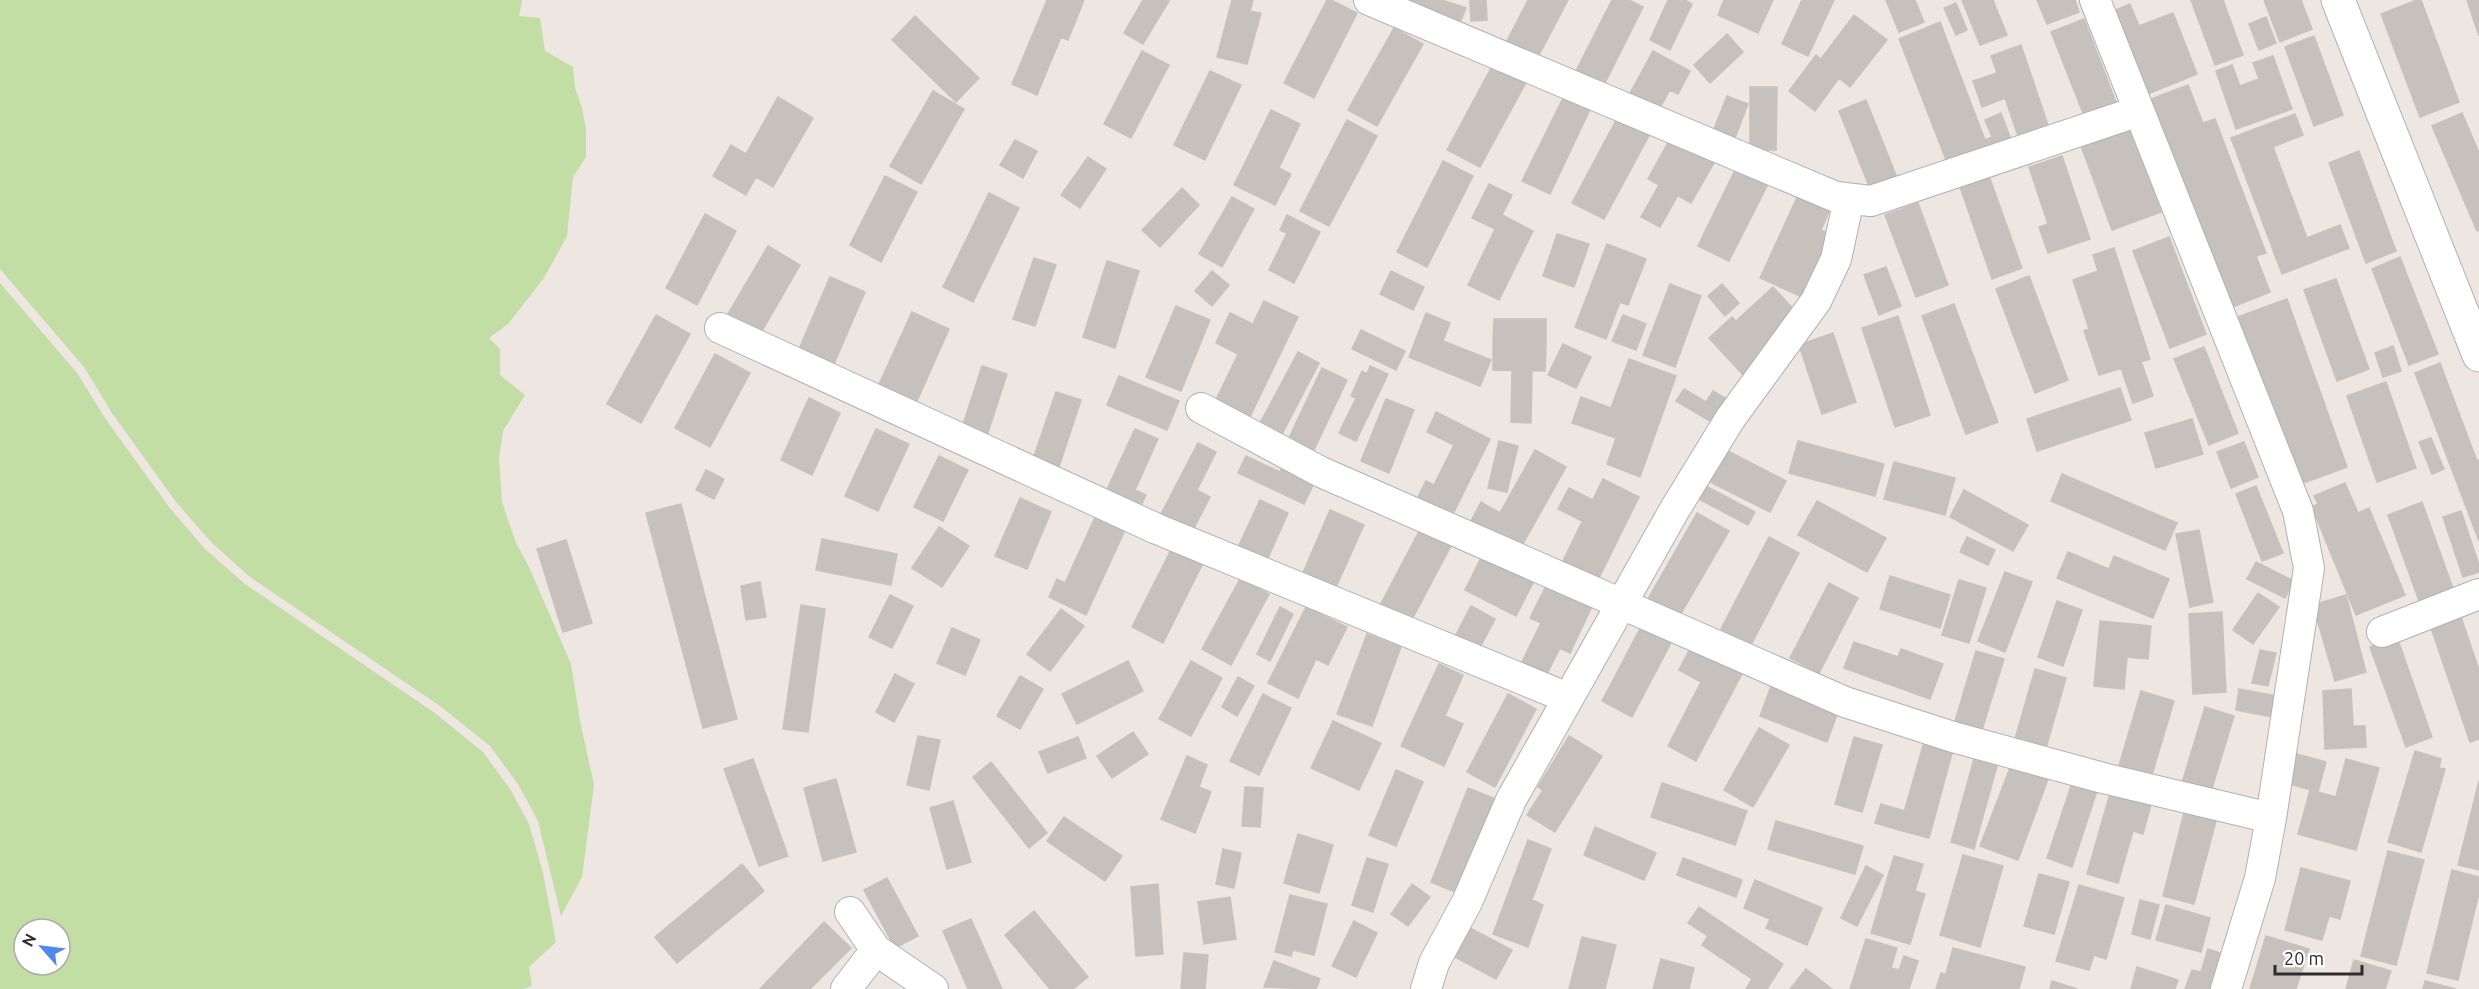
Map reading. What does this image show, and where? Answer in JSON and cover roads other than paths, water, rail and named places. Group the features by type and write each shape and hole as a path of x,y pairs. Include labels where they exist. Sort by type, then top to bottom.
{"street":[{"path":"1369,0 1836,197 1849,199 1871,201 2139,111"},
{"path":"2095,0 2298,512 2309,568 2260,878 2226,989"},
{"path":"2338,0 2479,355"},
{"path":"1426,989 1434,963 1467,902 1511,800 1568,698 1730,419 1816,301 1836,259 1849,199"},
{"path":"720,328 1157,529 1568,698"},
{"path":"1201,408 1320,472 1845,702 1953,736 2103,778 2271,818"},
{"path":"2382,632 2479,594"},
{"path":"850,912 876,950 933,989"},
{"path":"846,989 876,950"}]}
